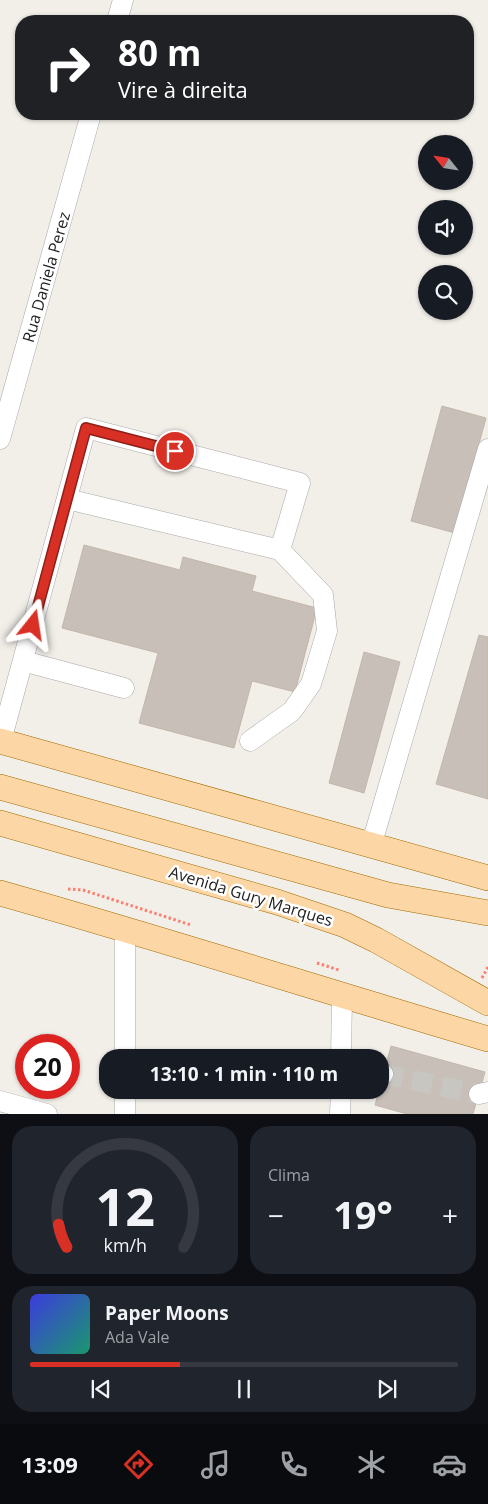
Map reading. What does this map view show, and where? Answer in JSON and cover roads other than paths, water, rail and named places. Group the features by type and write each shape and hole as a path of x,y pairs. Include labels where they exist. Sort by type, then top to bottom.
{"main road":[{"path":"1,741 488,878"},
{"path":"0,787 388,895 488,913"},
{"name":"Avenida Gury Marques","path":"0,823 276,902 344,926 376,940 481,999"},
{"path":"0,893 125,928 342,997 488,1039"}],"street":[{"path":"119,15 123,0"},
{"name":"Rua Daniela Perez","path":"0,439 89,120"},
{"path":"1,741 86,428 300,483 280,550"},
{"path":"371,846 488,449"},
{"path":"67,499 280,550 323,595 326,631 311,684 292,711 250,741"},
{"path":"23,661 124,688"},
{"path":"125,928 125,1049"},
{"path":"342,997 342,1049"},
{"path":"125,1099 125,1114"},
{"path":"340,1114 341,1099"},
{"path":"0,1101 46,1114"}],"tunnel":[{"path":"389,1075 479,1094"}]}
